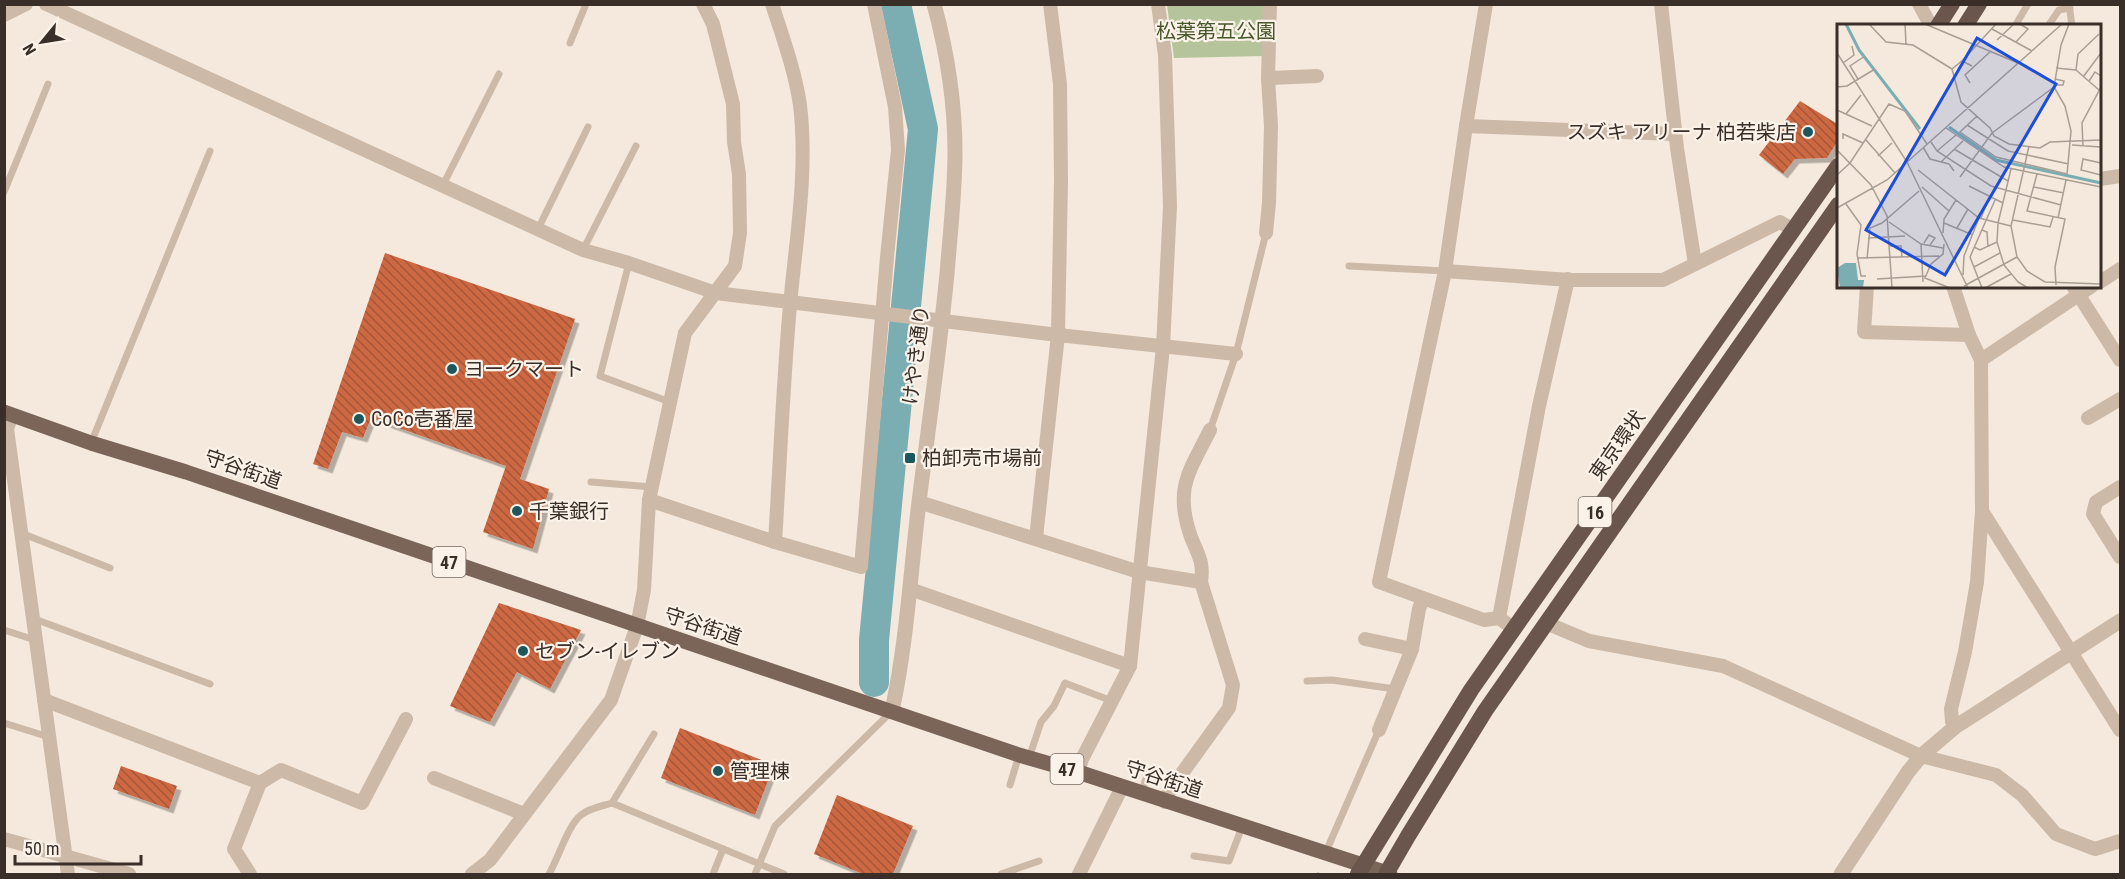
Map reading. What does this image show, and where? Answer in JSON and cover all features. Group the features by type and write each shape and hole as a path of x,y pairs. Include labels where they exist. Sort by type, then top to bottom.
{"highway":[{"path":"1939,24 1952,4"},
{"path":"1966,24 1979,4"},
{"name":"東京環状","path":"1360,870 1471,690 1837,169"},
{"name":"16","path":"1388,874 1408,836 1485,711 1837,208"}],"main road":[{"name":"守谷街道","path":"8,413 91,443 186,472 1024,756 1325,854 1360,870 1388,874"}],"street":[{"path":"46,4 583,250 716,293 1058,335 1236,354"},
{"path":"472,874 490,860 611,700 637,626 644,590 650,494 685,333 735,266 740,233 734,104 713,24 704,4"},
{"path":"772,4 795,76 800,108 801,216 790,303 775,542"},
{"path":"650,494 775,542 861,567 898,150 895,107 874,4"},
{"name":"けやき通り","path":"892,711 910,589 942,321 954,198 955,151 950,86 943,39 934,4"},
{"path":"1036,538 1058,335 1060,84 1050,4"},
{"path":"1078,772 1082,759 1130,666 1162,346 1170,206 1165,55 1158,4"},
{"path":"1486,4 1445,271 1379,582 1484,620 1499,618 1514,628"},
{"path":"1661,4 1675,134 1695,264"},
{"path":"1919,4 1930,24"},
{"path":"1266,233 1271,126 1268,78 1273,5"},
{"path":"1268,78 1317,76"},
{"path":"1466,126 1675,134"},
{"path":"2101,179 2121,176"},
{"path":"1445,271 1568,279 1663,280 1780,222 1794,230"},
{"path":"2101,281 2121,268"},
{"path":"1499,618 1539,406 1568,279"},
{"path":"1867,288 1864,332 1969,335"},
{"path":"1954,288 1969,335 1981,360 1982,511 1977,582 1965,652 1951,709 1955,728"},
{"path":"1981,360 2075,291 2121,360"},
{"path":"2088,418 2121,399"},
{"path":"8,413 7,429 68,874"},
{"path":"1165,802 1170,790 1229,708 1235,675 1201,582 1203,567 1190,534 1182,502 1186,479 1210,430"},
{"path":"2121,487 2096,502 2093,514 2121,557"},
{"path":"919,502 1139,572 1201,582"},
{"path":"1982,511 2121,730"},
{"path":"910,589 1130,666"},
{"path":"1379,730 1412,649 1423,598"},
{"path":"1841,874 1921,756 1955,728 2121,621"},
{"path":"1546,623 1589,641 1723,666 1921,756 1996,775 2022,795 2056,834 2095,849 2121,842"},
{"path":"1365,639 1412,649"},
{"path":"44,700 260,783"},
{"path":"250,874 234,849 260,783 281,770 362,803 406,719"},
{"path":"434,778 524,814"},
{"path":"1079,874 1122,788"},
{"path":"4,839 129,874"}],"lane":[{"path":"570,43 586,4"},
{"path":"2016,24 2028,4"},
{"path":"2049,24 2059,10 2069,6 2073,24"},
{"path":"443,185 499,74"},
{"path":"4,192 48,84"},
{"path":"538,229 588,127"},
{"path":"583,250 636,146"},
{"path":"91,443 210,151"},
{"path":"1210,430 1236,354 1266,233"},
{"path":"629,263 600,376 670,402"},
{"path":"1349,266 1445,271"},
{"path":"591,483 650,494"},
{"path":"21,533 110,568"},
{"path":"32,618 210,684"},
{"path":"4,630 35,640"},
{"path":"1306,681 1332,680 1395,689"},
{"path":"1010,785 1041,722 1054,706 1065,683 1112,701"},
{"path":"755,874 775,826 892,711"},
{"path":"4,723 49,737"},
{"path":"1325,854 1379,730"},
{"path":"612,803 654,734"},
{"path":"1142,794 1145,781 1151,771"},
{"path":"549,874 580,815 612,803 784,874"},
{"path":"1194,856 1229,861 1242,827"},
{"path":"713,874 723,849"},
{"path":"1003,874 1039,861"}],"green space":[{"name":"松葉第五公園","path":"1167,5 1263,5 1263,56 1174,58"}],"building":[{"name":"スズキ アリーナ 柏若柴店","path":"1800,101 1837,124 1837,142 1827,158 1795,159 1783,174 1759,155"},
{"name":"ヨークマート","path":"385,253 575,319 520,479 549,489 533,549 483,532 506,466 371,418 363,438 342,432 328,469 313,464"},
{"name":"セブン-イレブン","path":"499,603 581,630 550,689 517,672 490,722 450,706"},
{"name":"管理棟","path":"680,728 774,765 755,815 661,778"},
{"path":"121,766 177,786 169,809 113,789"},
{"path":"837,795 913,826 893,874 863,874 814,854"}],"waterway":[{"path":"874,682 874,640 923,129 896,4"}],"place":[{"name":"スズキ アリーナ 柏若柴店","path":"1808,132"},
{"name":"ヨークマート","path":"452,369"},
{"name":"CoCo壱番屋","path":"359,419"},
{"name":"柏卸売市場前","path":"910,458"},
{"name":"千葉銀行","path":"517,511"},
{"name":"セブン-イレブン","path":"523,651"},
{"name":"管理棟","path":"718,771"}]}
